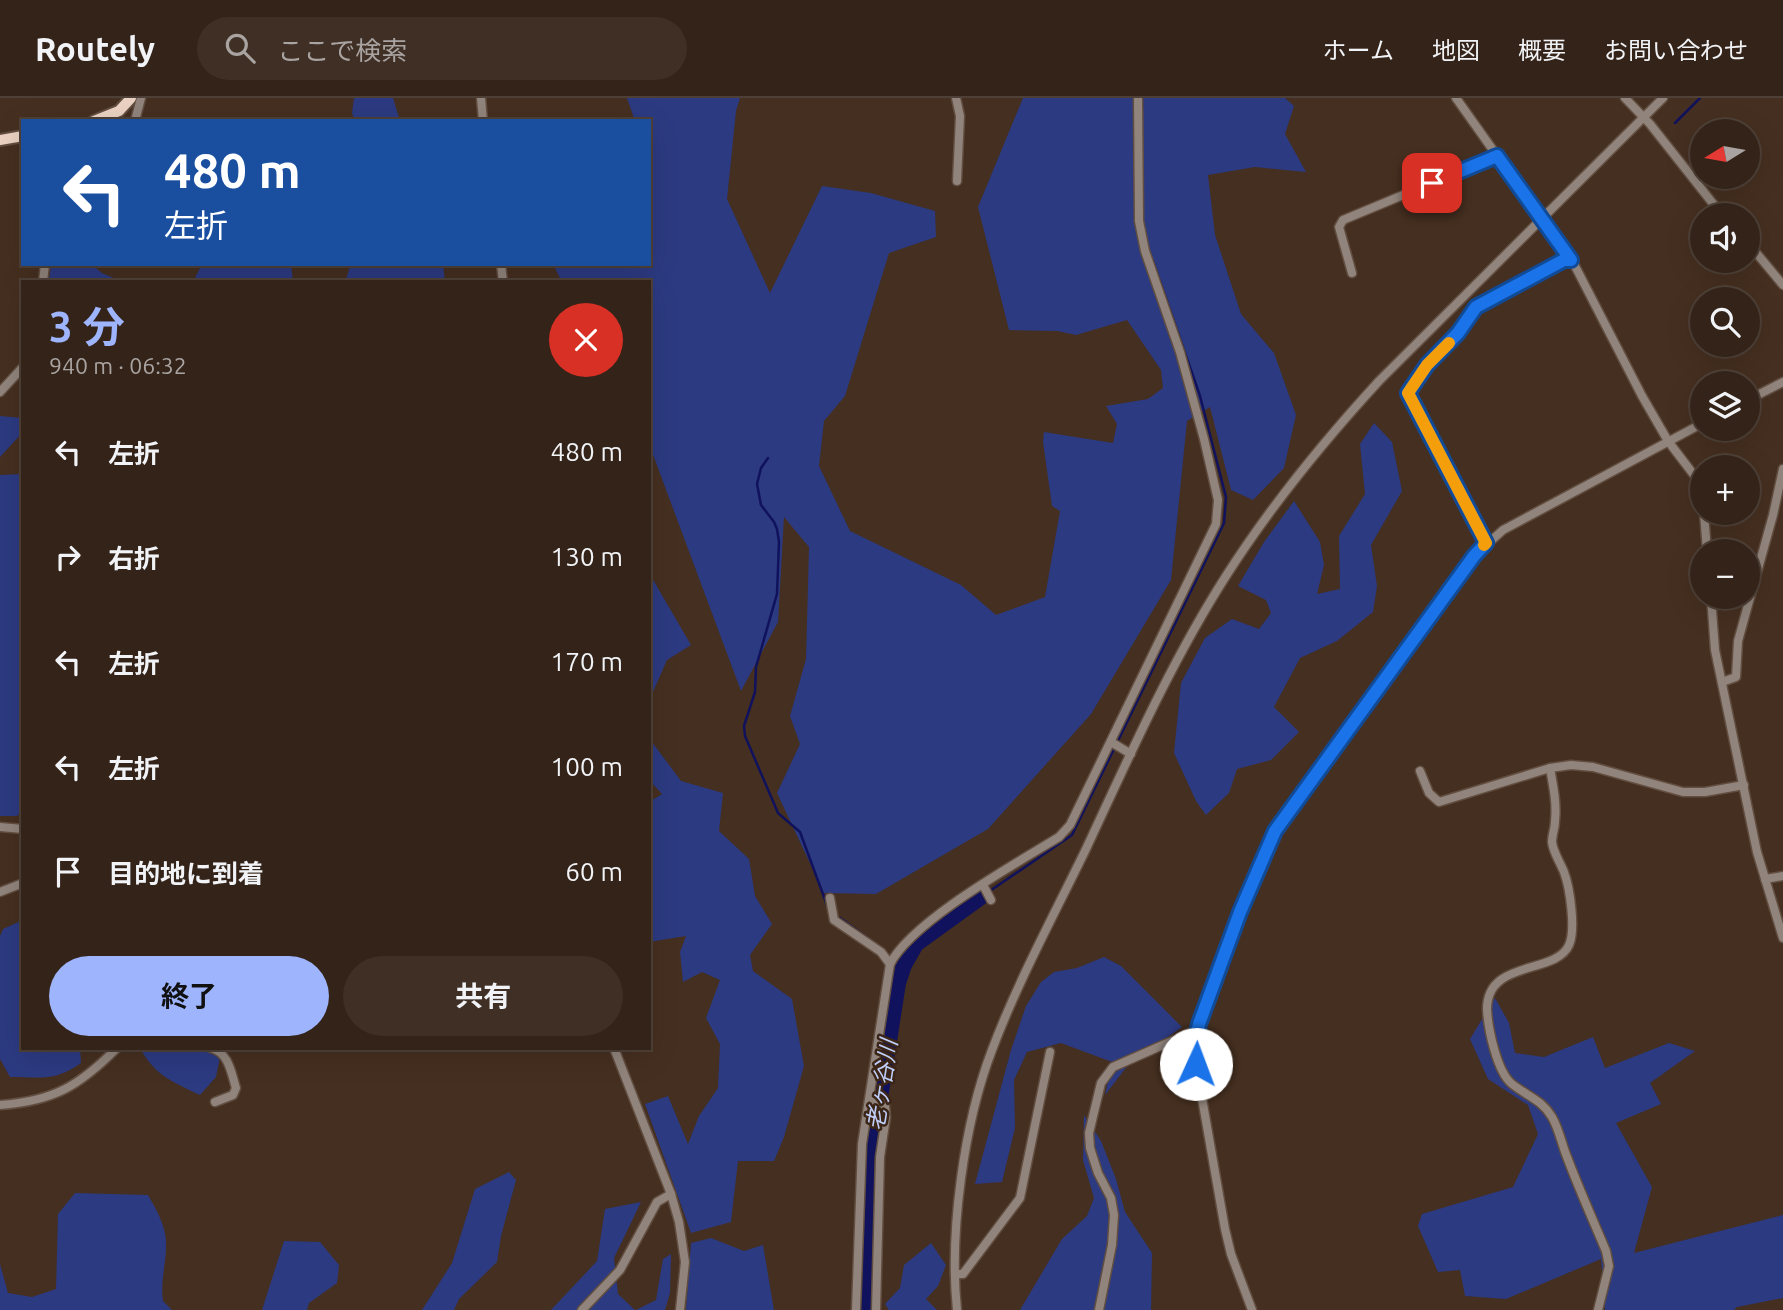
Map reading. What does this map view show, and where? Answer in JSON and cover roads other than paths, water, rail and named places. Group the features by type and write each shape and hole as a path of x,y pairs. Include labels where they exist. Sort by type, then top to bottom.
{"main road":[{"path":"99,119 119,111 131,98"},
{"path":"0,140 21,136"}],"street":[{"path":"136,119 141,98"},
{"path":"481,98 483,119"},
{"path":"956,98 960,116 957,181"},
{"path":"856,1310 862,1144 892,960 925,925 1059,837 1070,825 1113,743 1216,524 1218,500 1204,439 1180,352 1145,251 1141,231 1137,195 1138,98"},
{"path":"1456,98 1571,260 1668,441 1690,469"},
{"path":"1625,98 1644,117 1712,203"},
{"path":"957,1310 955,1274 958,1203 971,1123 991,1052 1127,751 1199,621 1227,574 1337,427 1378,381 1662,98"},
{"path":"1352,273 1339,227 1343,220 1497,156"},
{"path":"1760,257 1783,285"},
{"path":"1486,543 1408,393 1427,365 1458,333 1476,307 1564,260 1571,260"},
{"path":"0,393 21,370"},
{"path":"1760,394 1783,382"},
{"path":"1252,1310 1231,1254 1225,1229 1196,1064 1197,1030 1240,912 1275,831 1486,543 1516,522 1690,430"},
{"path":"1722,682 1736,677 1738,640 1783,469"},
{"path":"1773,515 1783,522"},
{"path":"1712,609 1715,650 1757,852 1783,938"},
{"path":"1113,743 1127,751"},
{"path":"1420,771 1429,793 1439,802 1550,768 1571,765 1593,767 1683,792 1705,792 1744,785"},
{"path":"1550,768 1555,803 1552,841 1565,874 1570,901 1570,943 1565,952 1556,958 1517,971 1497,983 1489,997 1487,1009 1492,1044 1504,1074 1510,1083 1544,1105 1554,1120 1567,1159 1606,1251 1609,1266 1598,1310"},
{"path":"0,827 21,829"},
{"path":"1766,879 1783,876"},
{"path":"0,892 21,884"},
{"path":"983,885 991,900"},
{"path":"830,898 834,920 892,960"},
{"path":"1099,1310 1112,1245 1114,1215 1111,1198 1097,1173 1090,1148 1089,1133 1095,1099 1101,1083 1114,1067 1197,1030"},
{"path":"0,1105 31,1102 55,1095 80,1082 115,1050"},
{"path":"215,1102 233,1095 236,1088 226,1058 218,1050"},
{"path":"615,1050 671,1194 679,1222 685,1262 680,1310"},
{"path":"955,1274 963,1274 1020,1198 1050,1052"},
{"path":"870,1101 882,1102 887,1117 880,1157 876,1310"},
{"path":"582,1310 620,1270 657,1202 671,1194"}],"waterway":[{"path":"1142,98 1142,109"},
{"path":"1675,123 1700,98"},
{"path":"981,897 1072,835 1224,523 1226,497 1200,396 1153,261"},
{"path":"768,458 761,468 757,484 761,505 777,529 777,594 756,667 755,692 744,726 745,736 778,813 800,832 827,905"},
{"name":"老ヶ谷川","path":"868,1310 872,1150 898,983 916,944 981,897"},
{"path":"840,918 869,939"},
{"path":"897,960 904,965"}]}
